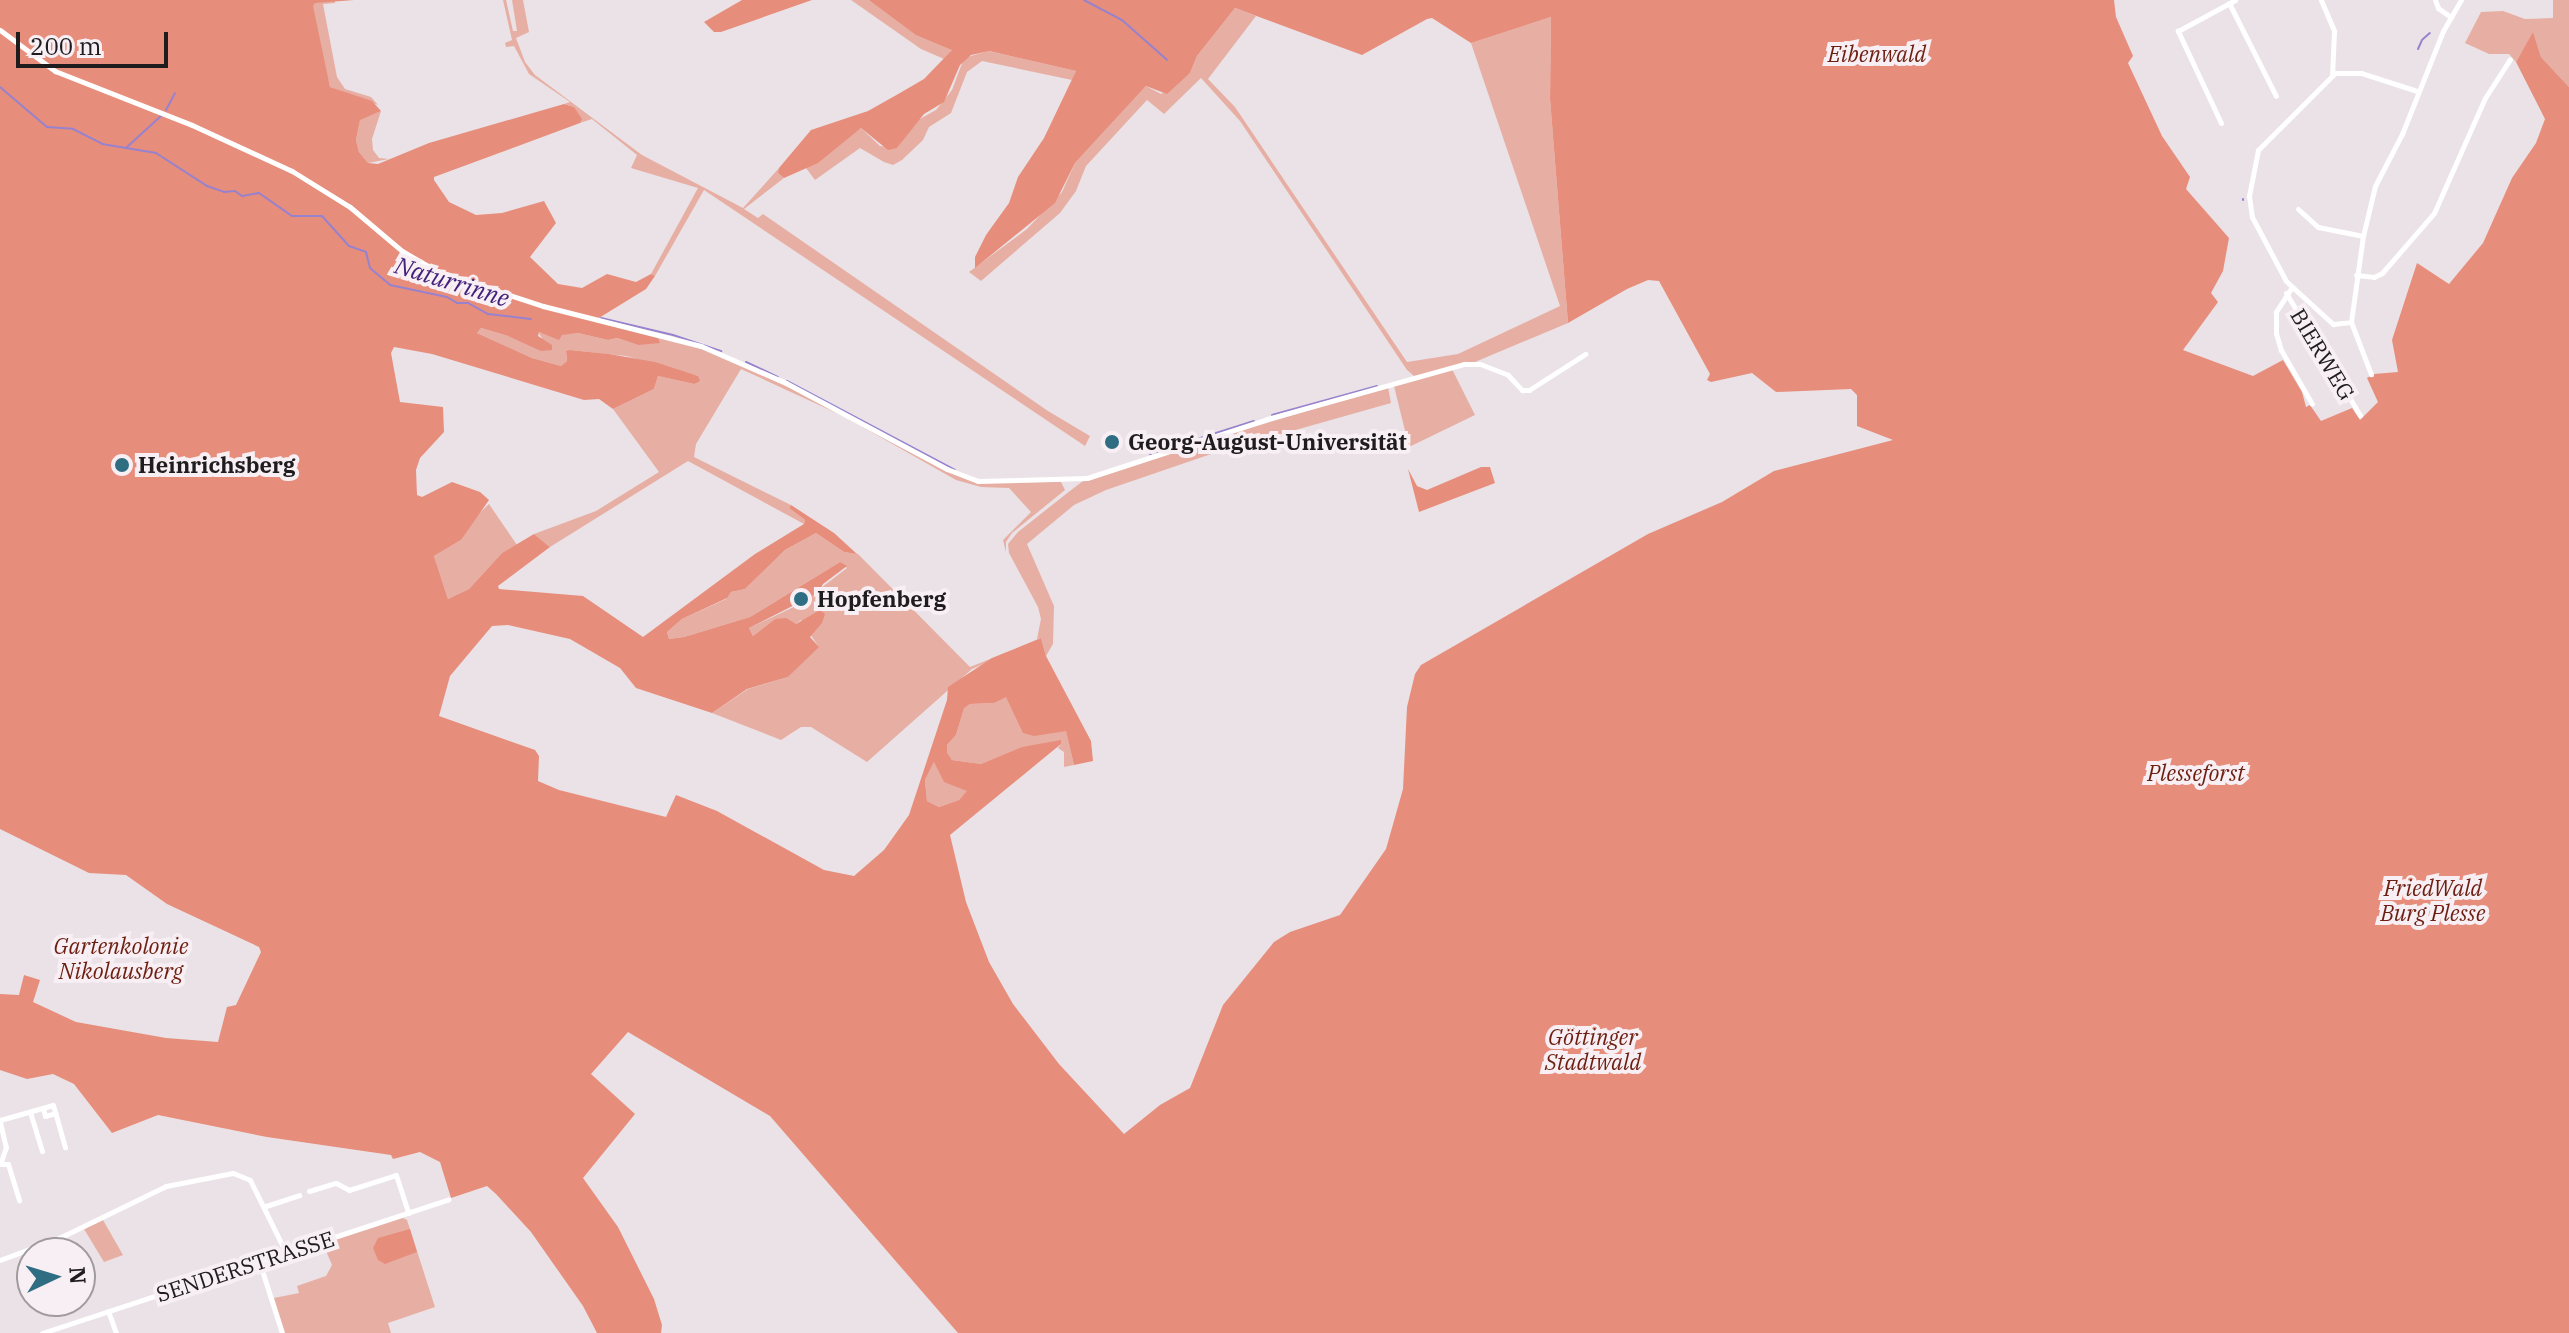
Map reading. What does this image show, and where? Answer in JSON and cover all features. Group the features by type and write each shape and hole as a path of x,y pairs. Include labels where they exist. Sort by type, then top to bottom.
{"street":[{"path":"2321,0 2334,31 2332,76"},
{"path":"2435,0 2438,8 2451,17"},
{"path":"2371,374 2351,322 2356,275 2375,186 2402,134 2417,91 2461,0"},
{"path":"2221,123 2178,31 2233,1 2276,96"},
{"path":"0,30 55,71 192,125 292,171 350,207 402,251 436,271 543,306 701,346 786,383 947,469 978,481 1079,480 1309,407 1475,363 1508,375 1528,391 1585,354"},
{"path":"2356,275 2374,277 2382,273 2434,213 2485,98 2510,59"},
{"path":"2351,322 2343,325 2329,321 2292,287 2252,217 2249,196 2259,147 2332,76 2341,72 2361,73 2417,91"},
{"path":"2298,209 2318,227 2363,236"},
{"path":"2292,287 2276,312 2276,333 2285,358 2312,404"},
{"name":"BIERWEG","path":"2286,293 2360,415"},
{"path":"19,1200 8,1164 0,1164 6,1141 0,1121 53,1105 65,1147"},
{"path":"30,1112 42,1151"},
{"path":"0,1260 59,1238 146,1194 192,1178 244,1174 265,1206 286,1253"},
{"path":"309,1191 336,1183 349,1190 396,1175 408,1213"},
{"path":"265,1206 299,1195"},
{"name":"SENDERSTRASSE","path":"42,1333 449,1199"},
{"path":"259,1261 282,1333"},
{"path":"108,1311 116,1333"}],"shaded area":[{"path":"167,0 335,0 335,3 323,4 337,77 345,89 371,97 378,105 330,87 314,24"},
{"path":"503,0 506,0 513,31 517,31 512,0 523,0 529,32 516,38 525,62 535,75 642,155 743,208 779,168 778,173 784,178 744,209 758,218 763,214 1048,411 1090,436 1085,446 704,190 655,276 651,274 698,188 631,168 637,155 592,119 580,123 574,107 564,104 570,102 529,74 514,46 506,47 505,43 512,40"},
{"path":"851,0 869,0 953,49 944,59 921,49"},
{"path":"2553,0 2569,0 2569,87 2541,57 2533,33 2516,62 2509,54 2489,54 2465,43 2481,12 2503,11 2525,19 2553,18"},
{"path":"1235,8 1256,16 1208,79 1235,107 1407,362 1458,354 1560,306 1471,43 1551,17 1550,99 1568,323 1475,362 1414,376 1407,370 1240,121 1201,78 1164,114 1147,100 1086,166 1076,191 1060,213 981,281 969,272 1027,229 1062,192 1075,163 1146,86 1161,94 1190,73 1197,56"},
{"path":"988,51 1076,71 1072,80 982,61 967,72 951,113 929,127 923,140 902,160 893,165 860,148 815,180 806,168 861,128 880,146 897,148 918,120 936,110 952,90 964,58"},
{"path":"381,111 372,139 373,150 379,158 389,159 368,163 359,152 356,140 360,119"},
{"path":"596,317 697,343 795,386 948,467 988,483 1061,482 1065,490 1012,533 1006,542 1006,552 1003,540 1031,512 1009,488 981,487 956,480 845,417 741,369 696,444 694,457 791,505 789,508 805,520 804,524 688,461 550,547 534,534 596,511 659,472 613,409 654,389 658,376 694,384 698,376 626,356 570,350 566,352 567,361 561,366 532,358 477,333 481,328 508,336 542,338 538,332 552,335 578,333 608,340 617,338 638,345 594,321"},
{"path":"1452,369 1475,415 1409,447 1394,386"},
{"path":"1388,387 1391,403 1214,453 1106,490 1074,505 1027,544 1054,606 1053,644 1046,656 1041,638 1037,639 1041,619 1038,607 1009,553 1008,544 1018,532 1066,494 1083,481 1169,452"},
{"path":"489,504 517,545 502,553 469,589 448,599 434,556 461,540 468,524"},
{"path":"816,533 844,552 858,554 970,667 1033,642 972,669 867,762 811,727 801,727 781,740 712,713 748,689 788,677 818,646 801,620 796,624 775,619 753,636 749,628 800,604 847,568 840,562 750,617 684,637 669,639 667,632 682,619 726,599 731,592 745,589 785,550"},
{"path":"990,681 1066,730 1074,765 1064,767 1064,752 1058,748 1061,744 1007,754 981,764 952,760 946,753 947,745 956,735 964,707 994,703 1005,696"},
{"path":"934,762 968,791 959,800 939,807 927,801 925,780"},
{"path":"403,1218 407,1220 435,1307 388,1323 391,1333 285,1333 274,1298 299,1293 297,1286 326,1276 332,1265 323,1244"},
{"path":"103,1220 123,1255 104,1262 96,1249 96,1237 89,1237 84,1229"}],"green space":[{"path":"0,0 354,0 315,3 313,6 330,87 372,101 381,111 360,120 356,140 359,152 368,163 378,164 429,143 564,104 574,107 582,119 580,123 434,177 434,180 449,202 476,215 502,213 544,201 556,223 530,257 558,284 582,288 607,274 636,282 651,274 655,276 646,289 594,321 657,336 660,343 638,345 617,338 608,340 578,333 562,335 559,340 539,332 538,336 552,345 552,350 541,351 481,328 477,333 532,358 561,366 567,361 566,351 570,350 609,354 655,362 698,376 700,381 694,384 658,376 654,389 613,409 599,399 584,400 432,354 394,347 391,353 400,402 443,407 444,432 420,458 416,470 417,495 422,497 452,482 480,492 489,500 461,540 434,556 448,599 469,589 502,553 534,534 550,547 498,586 499,589 583,596 643,637 755,554 804,524 805,520 789,508 791,505 834,533 857,554 844,552 816,533 785,550 745,589 731,592 727,598 682,619 667,632 669,639 684,637 750,617 840,562 847,566 823,584 818,593 749,628 753,636 775,619 786,618 796,624 820,610 825,614 822,623 810,637 819,647 788,677 747,689 712,713 636,688 620,668 570,639 508,625 492,626 450,676 439,716 535,750 539,756 538,781 559,790 666,817 676,795 717,811 824,870 854,876 884,850 909,815 947,700 948,687 992,658 1041,638 1046,656 1091,741 1093,761 1074,765 1066,731 1034,736 1023,733 1006,697 994,703 970,704 964,708 956,735 947,745 947,753 952,760 981,764 1022,747 1061,740 1061,744 950,835 966,902 989,962 1013,1004 1059,1064 1124,1134 1160,1105 1190,1088 1223,1005 1274,942 1290,932 1340,915 1386,849 1403,789 1407,707 1415,674 1421,665 1648,534 1722,502 1774,471 1893,440 1857,426 1857,395 1851,389 1776,392 1752,373 1711,382 1707,380 1710,374 1659,281 1648,280 1627,289 1568,323 1550,99 1551,17 1471,43 1432,18 1427,19 1362,55 1235,8 1197,56 1190,73 1167,94 1146,86 1075,163 1055,203 975,268 975,257 986,235 1009,203 1018,177 1044,138 1076,71 989,51 971,55 960,65 944,102 924,114 897,148 888,150 861,128 818,163 784,178 778,173 779,168 811,130 868,111 900,93 924,79 952,50 916,35 869,0 2114,0 2116,17 2133,56 2128,63 2162,136 2190,177 2186,189 2229,238 2223,271 2211,293 2218,302 2183,350 2253,376 2283,360 2302,392 2306,407 2310,405 2321,421 2352,408 2360,420 2378,402 2367,378 2374,374 2398,372 2392,340 2417,263 2449,284 2483,243 2512,178 2536,143 2545,119 2516,62 2533,32 2541,57 2569,87 2569,1333 958,1333 770,1116 628,1032 591,1074 635,1114 583,1178 618,1227 654,1299 662,1325 661,1333 597,1333 583,1306 531,1232 496,1194 487,1186 451,1198 440,1162 420,1152 393,1159 391,1155 267,1137 158,1115 112,1133 74,1084 53,1074 27,1079 0,1070 0,994 19,995 24,975 40,980 33,1002 76,1022 166,1038 218,1042 227,1007 236,1005 261,952 259,947 167,904 126,875 89,873 0,829","holes":["934,762 944,782 967,791 959,800 939,807 927,801 925,780"]},
{"path":"742,0 812,0 721,32 714,32 704,22"},
{"path":"1481,467 1490,467 1495,483 1419,512 1408,469 1417,486 1427,490"},
{"path":"410,1229 417,1252 385,1264 378,1260 373,1248 378,1238"}],"waterway":[{"path":"1084,0 1122,20 1167,60"},
{"path":"2423,39 2430,33"},
{"path":"2418,49 2422,40"},
{"name":"Naturrinne","path":"0,87 47,127 73,129 102,144 156,153 207,186 224,192 235,191 242,196 259,193 292,216 322,216 349,246 366,252 370,268 390,285 447,297 457,303 468,303 488,314 531,319"},
{"path":"166,110 175,93"},
{"path":"127,147 161,116"},
{"path":"601,318 673,335 721,351"},
{"path":"746,362 778,377"},
{"path":"787,381 955,470"},
{"path":"1272,415 1377,386"},
{"path":"1150,454 1254,421"}],"place":[{"name":"Georg-August-Universität","path":"1112,442"},
{"name":"Heinrichsberg","path":"122,465"},
{"name":"Hopfenberg","path":"801,599"}],"park label":[{"name":"Eibenwald","path":"1877,54"},
{"name":"Plesseforst","path":"2196,773"},
{"name":"FriedWald Burg Plesse","path":"2433,900"},
{"name":"Gartenkolonie Nikolausberg","path":"121,958"},
{"name":"Göttinger Stadtwald","path":"1593,1048"}]}
